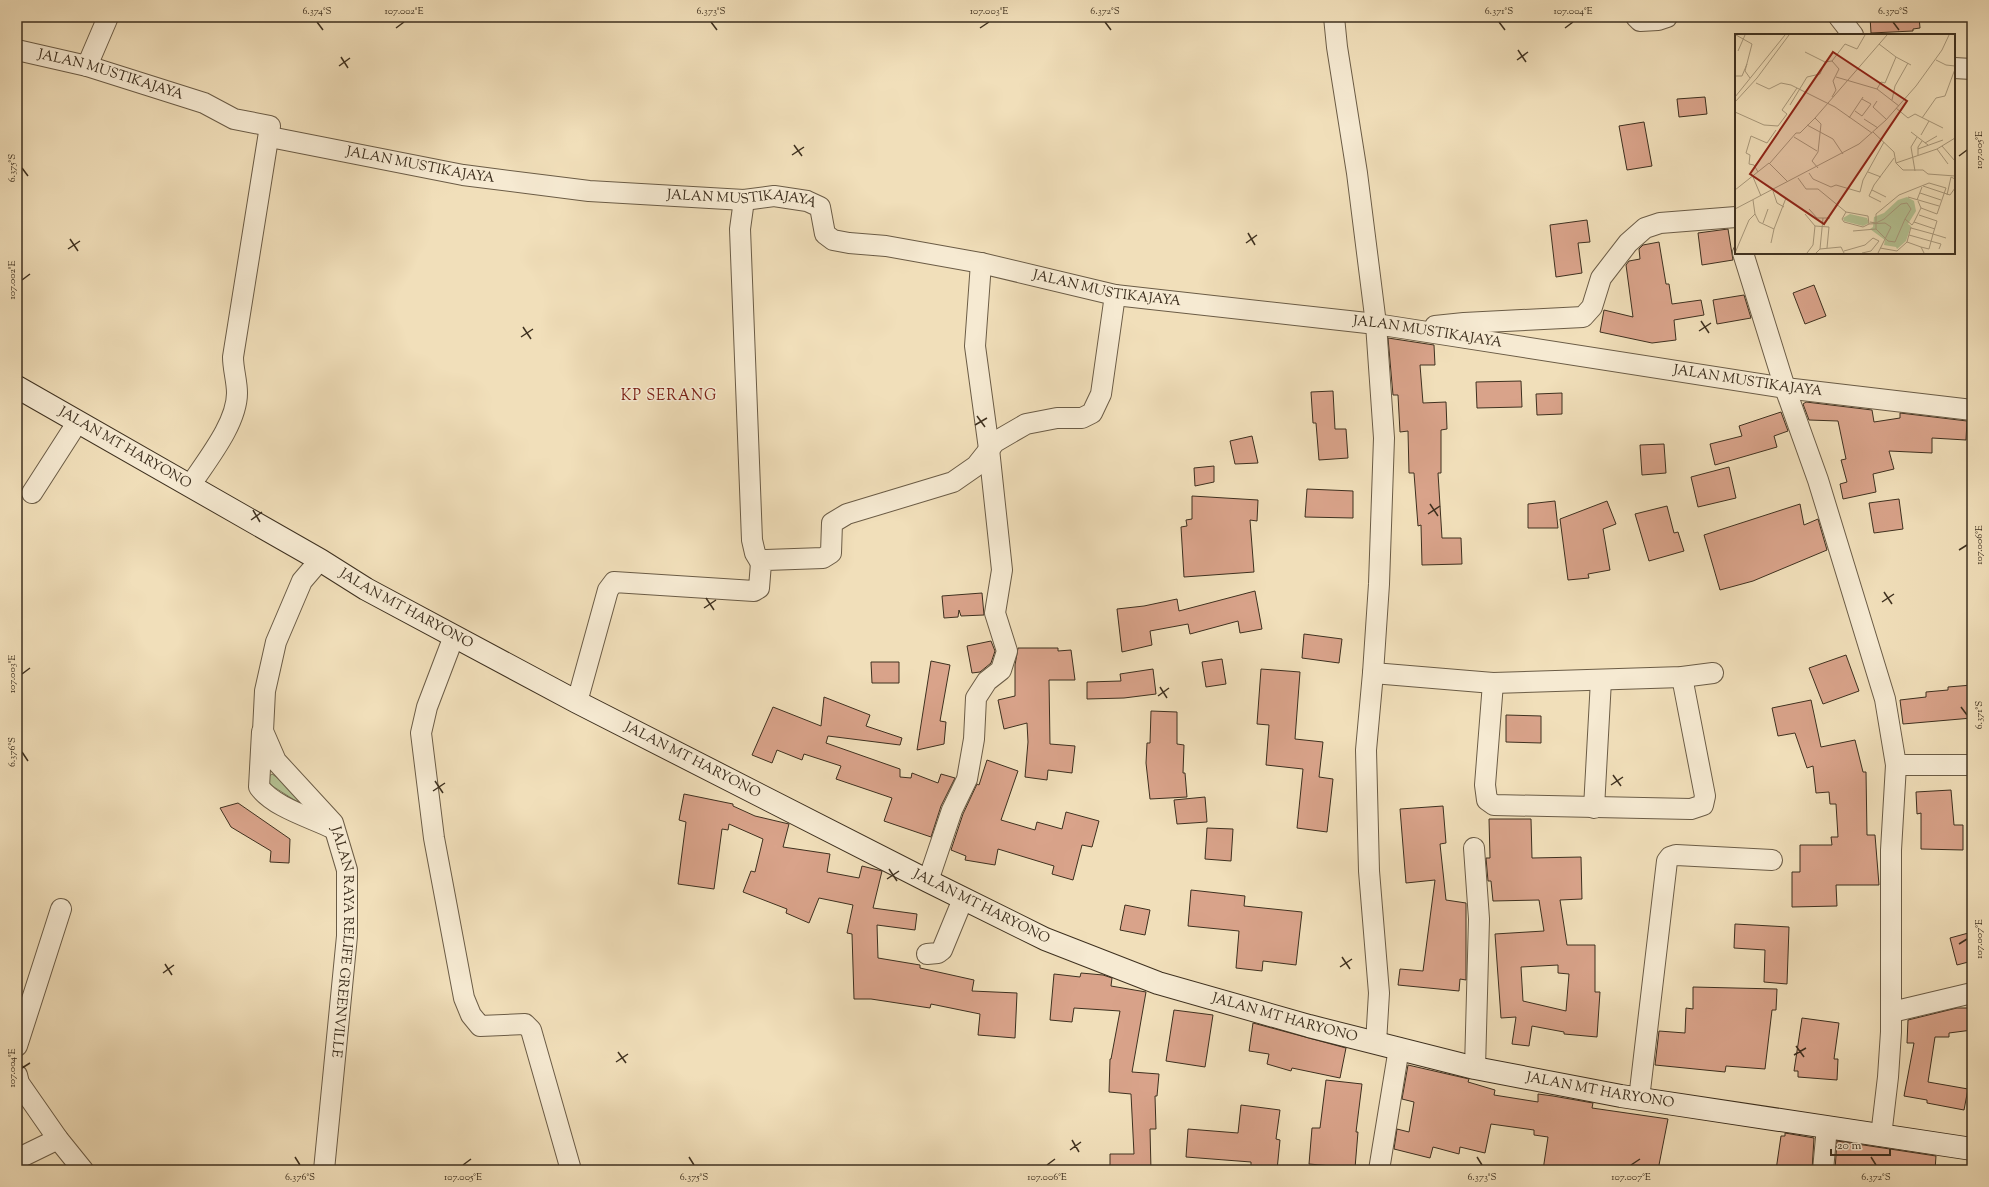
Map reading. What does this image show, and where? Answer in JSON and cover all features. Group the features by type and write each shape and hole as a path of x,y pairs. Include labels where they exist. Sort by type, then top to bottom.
{"main road":[{"name":"JALAN MT HARYONO","path":"17,387 77,423 320,560 366,589 577,702 963,899 1045,939 1158,983 1309,1026 1475,1068 1638,1099 1972,1149"}],"street":[{"path":"87,66 108,17"},
{"path":"1334,17 1337,47 1357,173 1376,324 1384,438 1373,673 1366,750 1369,870 1379,993 1376,1043"},
{"path":"1636,17 1640,21 1658,20 1667,17"},
{"path":"1840,17 1851,34"},
{"name":"JALAN MUSTIKAJAYA","path":"17,50 87,66 204,103 234,119 270,132 463,176 589,191 744,200 774,196 807,201 820,207 825,234 834,240 849,243 886,246 981,263 1115,295 1376,324 1786,388 1972,410"},
{"path":"1955,68 1972,69"},
{"path":"190,486 222,436 234,409 237,394 233,357 270,132"},
{"path":"577,702 608,590 614,582 754,591 759,588 761,581 761,563 755,553 752,540 740,229 744,200"},
{"path":"1412,329 1464,323 1583,317 1592,307 1601,278 1628,243 1645,228 1660,223 1735,222"},
{"path":"1743,254 1786,388 1818,480 1885,699 1896,765 1891,850 1892,1012 1888,1077 1881,1136"},
{"path":"928,881 952,810 967,779 974,740 976,698 987,681 1001,670 1007,651 995,613 1002,570 989,449 975,346 981,263"},
{"path":"761,563 774,558 823,558 831,554 832,523 838,518 953,482 976,466 995,442 1026,424 1057,418 1082,418 1092,413 1101,394 1115,295"},
{"path":"32,493 77,423"},
{"name":"JALAN RAYA RELIFE GREENVILLE","path":"320,560 302,581 276,642 265,690 263,730 276,761 333,823 347,870 347,936 324,1170"},
{"path":"454,636 427,707 421,733 434,838 464,998 471,1015 480,1026 525,1024 532,1030 572,1170"},
{"path":"1373,673 1494,683 1682,677 1713,673"},
{"path":"1494,683 1485,785 1487,800 1494,805 1691,809 1703,805 1705,796 1682,677"},
{"path":"1594,808 1601,680"},
{"path":"263,730 258,787 265,796 334,828"},
{"path":"1896,765 1972,765"},
{"path":"1474,848 1479,919 1475,1068"},
{"path":"1638,1099 1666,861 1676,855 1772,860"},
{"path":"926,954 938,953 942,950 963,899"},
{"path":"17,1046 61,909"},
{"path":"1892,1012 1972,993"},
{"path":"1379,1170 1399,1048"},
{"path":"17,1075 19,1083 83,1170"},
{"path":"1823,1170 1828,1127"},
{"path":"17,1159 58,1138"}],"green space":[{"path":"272,774 298,792 304,802 299,803 274,787 265,779"}],"building":[{"path":"1870,17 1919,17 1920,28 1913,29 1913,31 1871,33"},
{"path":"1705,97 1707,114 1679,117 1677,99"},
{"path":"1644,122 1652,166 1627,170 1619,126"},
{"path":"1587,220 1590,242 1578,243 1582,273 1556,277 1550,225"},
{"path":"1728,229 1733,260 1702,265 1698,233"},
{"path":"1659,242 1666,284 1669,284 1672,304 1701,300 1704,315 1674,320 1676,340 1652,343 1600,332 1604,310 1633,317 1626,265 1629,261 1640,259 1639,249 1643,245"},
{"path":"1814,285 1826,316 1805,324 1793,293"},
{"path":"1744,295 1751,318 1717,324 1713,300"},
{"path":"1388,338 1434,345 1435,365 1420,365 1423,403 1446,402 1447,429 1441,430 1441,473 1438,473 1442,538 1461,538 1462,564 1422,565 1421,525 1418,526 1414,473 1409,473 1408,431 1400,432 1398,395 1393,395"},
{"path":"1521,381 1522,407 1477,408 1476,382"},
{"path":"1333,391 1335,429 1346,429 1348,458 1319,460 1316,423 1313,423 1311,392"},
{"path":"1562,393 1562,414 1537,415 1536,394"},
{"path":"1806,402 1872,410 1874,422 1900,418 1900,413 1967,421 1966,440 1932,438 1932,453 1889,451 1894,469 1873,474 1876,492 1843,499 1840,484 1847,482 1841,460 1846,459 1838,421 1809,420 1803,404"},
{"path":"1781,412 1788,431 1774,436 1777,447 1715,465 1710,444 1742,436 1739,426"},
{"path":"1252,436 1258,463 1235,464 1230,441"},
{"path":"1664,444 1666,473 1642,475 1640,445"},
{"path":"1214,466 1214,482 1195,486 1194,468"},
{"path":"1729,467 1736,498 1698,507 1691,477"},
{"path":"1307,489 1353,491 1353,518 1305,517"},
{"path":"1192,496 1258,500 1257,521 1250,520 1254,572 1184,577 1181,527 1187,526 1186,520 1192,519"},
{"path":"1899,499 1903,529 1874,533 1869,503"},
{"path":"1555,501 1558,528 1528,528 1528,504"},
{"path":"1607,501 1616,524 1603,529 1610,570 1588,574 1589,578 1568,580 1560,519"},
{"path":"1800,504 1804,525 1818,519 1827,550 1753,581 1720,590 1704,535"},
{"path":"1667,506 1674,533 1678,532 1684,551 1649,561 1635,514"},
{"path":"1255,591 1262,629 1240,633 1238,621 1190,634 1188,624 1150,631 1152,645 1122,652 1117,609 1144,606 1177,599 1179,611"},
{"path":"982,593 984,615 961,616 959,610 958,617 944,618 942,596"},
{"path":"1304,634 1342,639 1339,663 1302,658"},
{"path":"991,641 995,651 991,663 980,672 972,673 967,646"},
{"path":"1018,648 1058,648 1058,651 1071,650 1075,680 1049,680 1050,744 1075,746 1072,773 1048,770 1047,780 1025,777 1028,742 1027,723 1004,729 998,700 1015,696 1015,665"},
{"path":"1846,655 1859,691 1823,704 1809,668"},
{"path":"1222,659 1226,684 1206,687 1202,662"},
{"path":"931,661 950,665 940,721 946,722 944,744 917,750"},
{"path":"871,662 899,662 899,683 872,683"},
{"path":"1153,669 1156,694 1124,698 1087,699 1087,682 1121,681 1120,674"},
{"path":"1261,669 1300,672 1295,739 1323,742 1319,777 1333,779 1327,832 1297,828 1303,769 1266,765 1269,725 1257,724"},
{"path":"1972,685 1972,718 1903,724 1900,700 1926,697 1926,692 1948,690 1948,687"},
{"path":"824,697 870,715 866,726 902,738 900,745 828,736 826,743 900,769 900,777 911,778 912,773 938,783 941,774 955,778 941,806 931,837 884,821 892,798 836,779 841,766 804,754 802,760 777,750 772,763 752,755 773,707 821,726"},
{"path":"1811,700 1821,747 1855,740 1863,772 1866,772 1867,835 1875,835 1879,885 1836,885 1837,906 1792,907 1792,872 1800,872 1800,845 1832,845 1831,837 1838,837 1836,804 1830,804 1829,792 1816,793 1813,766 1807,768 1795,733 1778,736 1772,708"},
{"path":"1151,711 1177,712 1177,744 1184,745 1183,773 1185,773 1187,797 1150,799 1146,763 1147,743 1150,743"},
{"path":"1506,715 1541,716 1541,743 1506,742"},
{"path":"987,760 1018,771 1001,820 1035,830 1037,822 1062,829 1066,812 1099,821 1092,847 1082,845 1073,880 1052,874 1054,866 998,849 995,865 965,860 966,856 951,850 963,814 977,784 979,785"},
{"path":"1951,790 1954,825 1963,825 1963,850 1921,849 1921,813 1917,814 1916,792"},
{"path":"684,794 733,804 733,806 755,816 789,824 783,847 830,854 827,872 859,878 862,866 882,871 873,908 917,914 915,930 877,925 878,958 920,965 920,968 974,980 972,991 1017,993 1015,1038 978,1035 980,1014 931,1004 930,1008 871,999 854,999 852,934 847,933 853,905 819,898 809,923 786,913 787,909 743,892 751,871 755,872 763,839 729,824 728,830 722,829 714,889 678,884 686,822 679,820"},
{"path":"1205,797 1207,822 1177,824 1174,800"},
{"path":"238,803 290,839 289,863 270,862 271,851 231,827 220,808"},
{"path":"1443,806 1446,843 1440,844 1446,900 1466,903 1466,980 1460,979 1459,991 1398,985 1400,969 1423,971 1435,880 1406,883 1400,809"},
{"path":"1489,819 1531,819 1532,858 1581,857 1582,899 1560,900 1567,945 1595,945 1595,992 1600,992 1597,1037 1564,1034 1564,1032 1532,1026 1529,1046 1512,1044 1516,1017 1501,1018 1495,934 1544,931 1539,900 1493,901 1491,881 1488,881 1486,858 1490,858","holes":["1558,965 1558,973 1569,974 1566,1011 1523,1001 1521,967"]},
{"path":"1207,828 1233,829 1231,861 1205,859"},
{"path":"1191,890 1245,896 1244,906 1302,912 1296,965 1263,961 1262,971 1236,968 1239,931 1188,926"},
{"path":"1125,905 1150,910 1145,935 1120,930"},
{"path":"1735,924 1789,927 1787,984 1764,982 1765,950 1734,948"},
{"path":"1972,932 1972,961 1957,965 1950,938"},
{"path":"1081,973 1103,975 1112,978 1111,986 1146,992 1132,1072 1159,1074 1157,1096 1155,1096 1156,1129 1150,1129 1151,1170 1110,1170 1110,1154 1134,1154 1131,1094 1109,1092 1110,1059 1120,1011 1074,1008 1072,1022 1050,1020 1054,974 1080,977"},
{"path":"1693,987 1777,989 1776,1010 1772,1010 1765,1069 1726,1066 1725,1072 1655,1065 1659,1031 1685,1033 1686,1008 1693,1009"},
{"path":"1957,1008 1972,1008 1972,1030 1949,1033 1949,1037 1935,1037 1928,1082 1968,1089 1964,1110 1927,1103 1927,1100 1904,1096 1914,1043 1907,1043 1908,1020"},
{"path":"1174,1010 1213,1015 1205,1067 1166,1061"},
{"path":"1802,1018 1839,1023 1834,1059 1838,1059 1837,1080 1798,1077 1798,1071 1794,1071"},
{"path":"1253,1023 1346,1048 1340,1078 1292,1068 1291,1071 1267,1064 1269,1054 1249,1051"},
{"path":"1408,1065 1469,1079 1468,1082 1495,1090 1494,1095 1538,1102 1538,1094 1553,1096 1593,1103 1592,1108 1668,1119 1658,1170 1543,1170 1548,1137 1534,1135 1534,1130 1491,1124 1485,1153 1460,1147 1459,1154 1433,1147 1430,1158 1394,1149 1397,1129 1409,1132 1414,1102 1402,1099"},
{"path":"1326,1080 1362,1084 1356,1132 1358,1132 1355,1168 1309,1164 1312,1128 1320,1128"},
{"path":"1241,1105 1280,1110 1276,1139 1280,1140 1277,1170 1251,1170 1251,1162 1186,1157 1188,1129 1238,1133"},
{"path":"1785,1133 1814,1138 1812,1170 1776,1170 1781,1136 1785,1136"},
{"path":"1837,1141 1936,1156 1935,1170 1835,1170"}],"district":[{"name":"KP SERANG","path":"669,396"}]}
